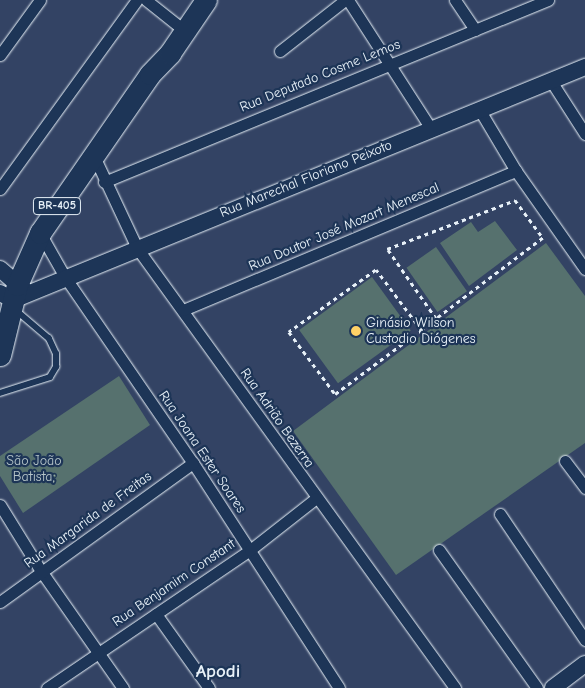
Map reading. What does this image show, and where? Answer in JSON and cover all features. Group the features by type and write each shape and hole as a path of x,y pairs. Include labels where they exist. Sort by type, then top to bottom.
{"highway":[{"name":"BR-405","path":"180,28 192,0"},
{"name":"BR-405","path":"0,355 3,332 12,297 40,233 180,28 206,0"}],"street":[{"path":"0,55 40,0"},
{"path":"0,189 137,0"},
{"path":"146,0 180,28"},
{"path":"280,51 347,0 390,62 431,129"},
{"path":"456,0 475,30"},
{"name":"Rua Deputado Cosme Lemos","path":"104,182 390,62 548,0"},
{"name":"Rua Marechal Floriano Peixoto","path":"12,297 585,68"},
{"path":"551,80 585,134"},
{"path":"479,110 516,171 585,268"},
{"name":"Rua Adrião Bezerra","path":"93,154 104,182 138,248 316,499 455,688"},
{"name":"Rua Doutor José Mozart Menescal","path":"183,310 516,171"},
{"name":"Rua Joana Ester Soares","path":"40,233 65,277 193,463 339,688"},
{"path":"0,269 12,297"},
{"path":"565,461 585,488"},
{"name":"Rua Margarida de Freitas","path":"0,602 193,463"},
{"name":"Rua Benjamim Constant","path":"47,688 250,550 316,499"},
{"path":"0,506 41,571 100,651 123,688"},
{"path":"500,514 585,640"},
{"path":"439,550 537,688"},
{"path":"156,614 208,688"},
{"path":"552,688 585,664"}],"lane":[{"path":"0,393 50,376 56,367 56,354 49,339 12,297"}],"path":[{"path":"421,330 376,270 290,332 335,394 436,319 544,238 515,200 387,249 436,319"}],"green space":[{"path":"495,221 517,250 469,286 440,243 471,222 478,232"},
{"path":"546,243 585,296 585,443 396,575 293,431"},
{"path":"436,247 467,291 437,312 407,268"},
{"name":"Ginásio Wilson Custodio Diógenes","path":"372,277 411,330 338,383 299,330"},
{"name":"São João Batista;","path":"119,376 150,425 23,513 0,476 0,456"}],"place":[{"name":"Ginásio Wilson Custodio Diógenes","path":"356,331"}],"district":[{"name":"Apodi","path":"218,672"}]}
